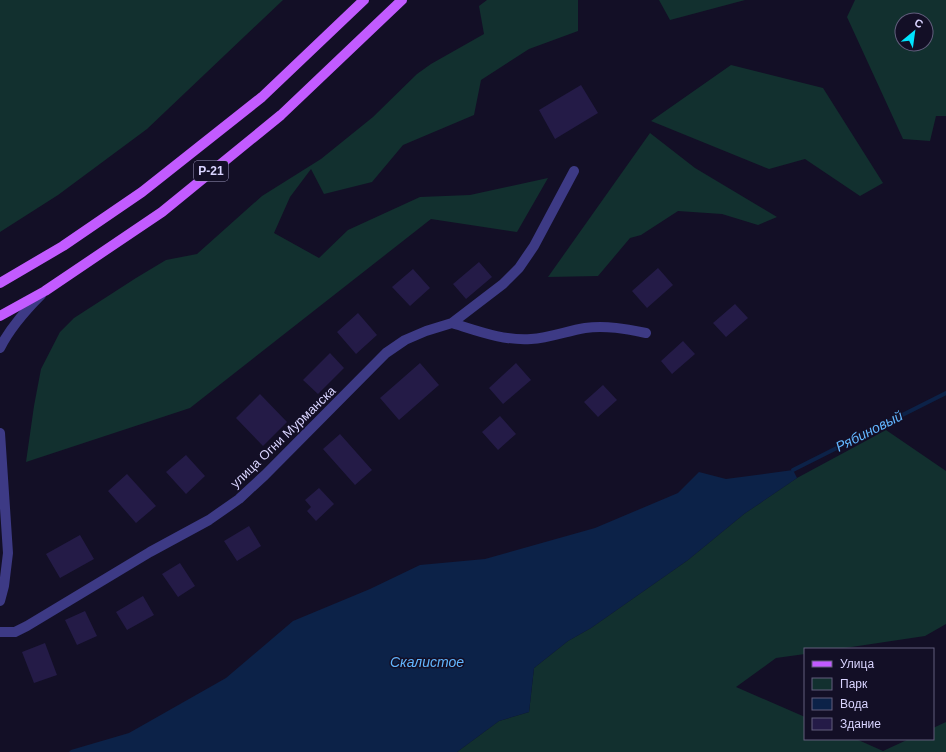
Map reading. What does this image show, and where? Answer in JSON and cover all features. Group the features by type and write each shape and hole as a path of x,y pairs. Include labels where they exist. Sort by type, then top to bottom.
{"main road":[{"name":"Р-21","path":"0,283 63,246 142,192 262,97 364,0"},
{"name":"Р-21","path":"0,316 44,291 162,212 280,115 402,0"}],"street":[{"path":"452,324 503,284 519,268 534,246 574,171"},
{"path":"0,348 8,333 44,291"},
{"path":"452,324 489,335 530,339 586,328 604,327 646,333"},
{"name":"улица Огни Мурманска","path":"0,632 15,632 27,626 150,552 209,520 239,498 265,475 386,354 405,340 426,331 452,324"},
{"path":"0,433 8,553 4,586 0,601"}],"green space":[{"path":"0,0 283,0 147,129 58,195 0,232"},
{"path":"487,0 578,0 578,31 529,49 481,80 474,115 403,145 372,182 324,194 311,169 290,197 274,233 319,258 348,230 420,197 470,195 548,178 517,232 431,219 190,408 26,462 41,369 60,332 74,318 166,260 197,254 262,196 321,159 373,117 417,74 431,64 484,34 479,6"},
{"path":"659,0 745,0 670,20"},
{"path":"855,0 946,0 946,116 936,116 930,141 903,139 847,17"},
{"path":"731,65 823,88 883,183 860,196 805,159 769,169 651,121"},
{"path":"650,133 695,168 777,217 758,225 722,214 678,211 641,235 630,238 598,276 548,277"},
{"path":"886,430 946,471 946,624 925,636 845,648 804,648 804,654 776,658 736,687 804,717 804,740 858,740 883,751 907,740 934,740 934,728 946,722 946,752 457,752 499,721 529,712 534,668 568,641 591,628 688,560 744,514 797,478"}],"water":[{"name":"Скалистое","path":"793,470 797,478 744,514 688,560 591,628 568,641 534,668 529,712 499,721 457,752 69,752 71,750 129,733 226,678 293,621 370,589 420,565 485,559 595,528 678,493 699,472 726,479"}],"building":[{"path":"581,85 598,113 555,139 539,110"},
{"path":"479,262 492,277 466,299 453,284"},
{"path":"658,268 673,285 647,308 632,291"},
{"path":"413,269 430,288 410,306 392,287"},
{"path":"735,304 748,318 726,337 713,323"},
{"path":"358,313 377,335 356,354 337,332"},
{"path":"683,341 695,354 672,374 661,361"},
{"path":"330,353 344,368 318,394 303,380"},
{"path":"420,363 439,385 399,420 380,398"},
{"path":"516,363 531,380 503,404 489,388"},
{"path":"603,385 617,400 598,417 584,402"},
{"path":"260,394 287,422 263,446 236,418"},
{"path":"500,416 516,434 498,450 482,432"},
{"path":"340,434 372,470 355,485 323,449"},
{"path":"186,455 205,476 186,494 166,472"},
{"path":"127,474 156,506 136,523 108,491"},
{"path":"319,488 334,504 316,521 307,511 311,507 305,500"},
{"path":"249,526 261,546 237,561 224,541"},
{"path":"80,535 94,559 60,578 46,554"},
{"path":"180,563 195,586 178,597 162,574"},
{"path":"143,596 154,615 127,630 116,612"},
{"path":"85,611 97,636 77,645 65,620"},
{"path":"45,643 57,675 34,683 22,652"}],"waterway":[{"name":"Рябиновый","path":"793,470 946,393"}]}
